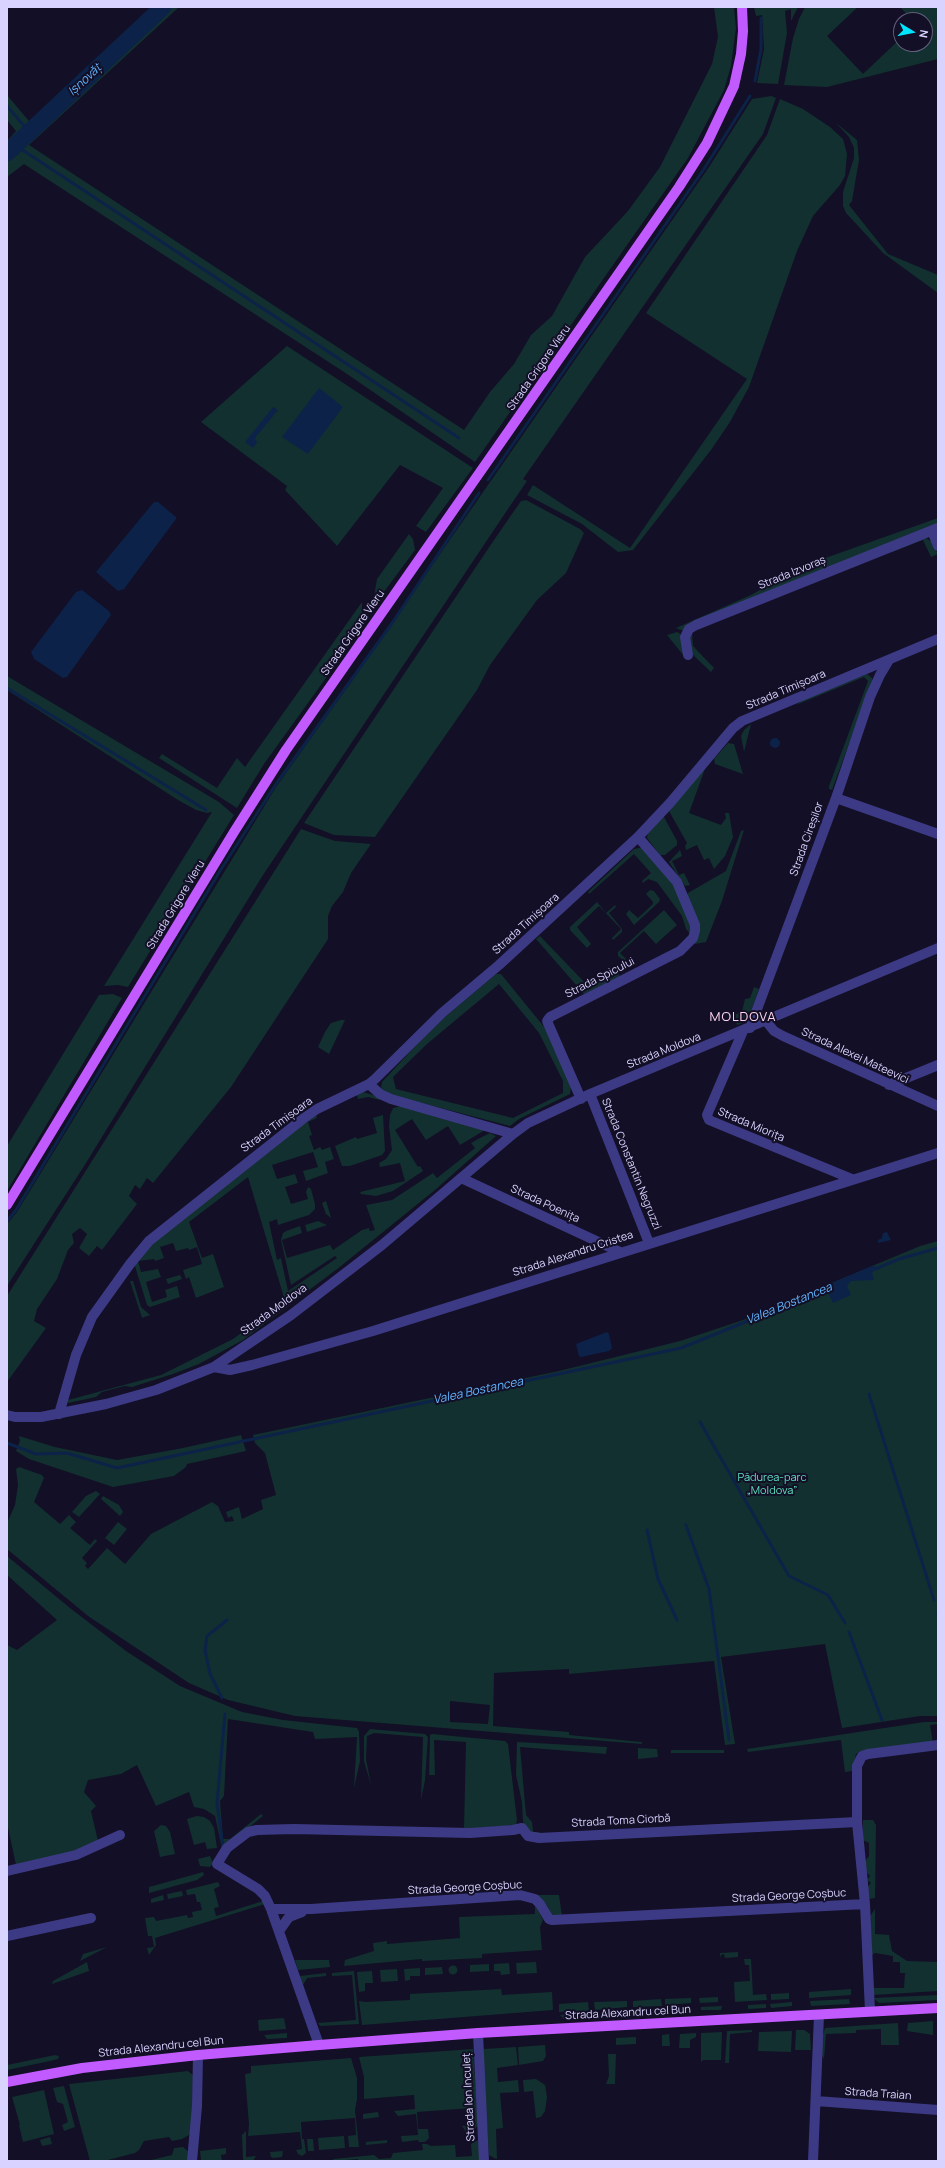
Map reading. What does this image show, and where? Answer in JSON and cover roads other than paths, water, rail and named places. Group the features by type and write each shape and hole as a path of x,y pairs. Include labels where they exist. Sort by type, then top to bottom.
{"main road":[{"name":"Strada Grigore Vieru","path":"7,1204 286,750 679,187 707,143 734,86 741,54 743,31 742,7"},
{"name":"Strada Alexandru cel Bun","path":"7,2082 65,2070 198,2055 319,2045 478,2033 938,2008"}],"street":[{"name":"Strada Izvoraș","path":"688,655 685,637 689,629 696,624 935,530 938,546"},
{"name":"Strada Timișoara","path":"59,1414 74,1361 92,1317 122,1274 149,1241 304,1118 318,1109 369,1084 442,1013 499,965 638,837 670,803 733,728 742,721 938,639"},
{"name":"Strada Cireșilor","path":"746,1030 836,798 870,697 880,674 889,660"},
{"path":"836,798 938,834"},
{"name":"Strada Spicului","path":"585,1096 547,1021 550,1017 680,951 688,945 693,938 695,925 677,882 638,837"},
{"name":"Strada Moldova","path":"7,1415 27,1417 59,1414 156,1390 214,1367 291,1315 364,1259 513,1134 544,1115 585,1096 746,1030 938,948"},
{"name":"Strada Alexei Mateevici","path":"766,1021 774,1031 783,1036 938,1106"},
{"name":"Strada Miorița","path":"746,1030 708,1111 709,1120 852,1180"},
{"path":"889,1085 938,1065"},
{"path":"369,1084 380,1094 391,1099 513,1134"},
{"name":"Strada Constantin Negruzzi","path":"585,1096 649,1243"},
{"name":"Strada Alexandru Cristea","path":"214,1367 230,1370 260,1363 446,1308 938,1153"},
{"name":"Strada Poenița","path":"461,1178 620,1252"},
{"path":"870,2011 865,1904 857,1822 856,1774 862,1756 938,1745"},
{"name":"Strada Toma Ciorbă","path":"271,1909 265,1896 258,1889 217,1864 227,1848 234,1841 248,1832 257,1830 470,1833 522,1828 528,1836 539,1838 857,1822"},
{"path":"7,1871 76,1855 120,1835"},
{"name":"Strada George Coșbuc","path":"271,1909 311,1909 516,1895 535,1899 540,1904 549,1919 552,1920 865,1904"},
{"path":"271,1909 319,2045"},
{"path":"279,1931 289,1917 311,1909"},
{"path":"7,1936 91,1918"},
{"path":"813,2161 819,2015"},
{"name":"Strada Ion Inculeț","path":"478,2033 484,2161"},
{"path":"192,2161 197,2106 198,2055"},
{"name":"Strada Traian","path":"816,2101 938,2110"}],"water":[{"path":"319,388 343,407 308,454 282,437"},
{"path":"273,407 278,410 255,438 257,443 253,448 245,442"},
{"path":"154,502 158,502 176,517 176,519 124,589 118,591 96,572"},
{"path":"82,590 109,611 111,615 67,677 63,678 34,659 31,652 76,592"},
{"path":"773,738 777,738 780,743 777,748 773,748 770,745 770,741"},
{"path":"887,1232 891,1240 878,1243 878,1240 882,1238 883,1233"},
{"path":"874,1265 876,1270 872,1272 874,1280 851,1281 847,1286 851,1295 833,1303 828,1293 825,1293 823,1287"},
{"path":"607,1332 609,1334 612,1348 609,1351 581,1357 579,1356 576,1344"}],"waterway":[{"name":"Ișnovăț","path":"7,153 163,7"},
{"path":"755,81 761,49 761,18"},
{"path":"488,480 704,169 750,96"},
{"path":"7,106 30,133"},
{"path":"15,145 459,438"},
{"path":"7,1221 16,1210 220,871 276,784 390,626 479,493"},
{"path":"7,688 206,810"},
{"name":"Valea Bostancea","path":"873,1270 899,1259 938,1248"},
{"name":"Valea Bostancea","path":"7,1443 36,1454 67,1453 117,1468 681,1348 827,1289"},
{"path":"869,1394 934,1600"},
{"path":"700,1422 789,1576 828,1595 845,1623"},
{"path":"686,1525 709,1589 729,1740"},
{"path":"647,1530 658,1579 677,1620"},
{"path":"222,1698 210,1674 205,1650 207,1636 227,1620"},
{"path":"849,1632 882,1720"},
{"path":"223,1847 217,1803 225,1714"}],"district":[{"name":"MOLDOVA","path":"743,1017"}],"park label":[{"name":"Pădurea-parc „Moldova”","path":"772,1484"}]}
